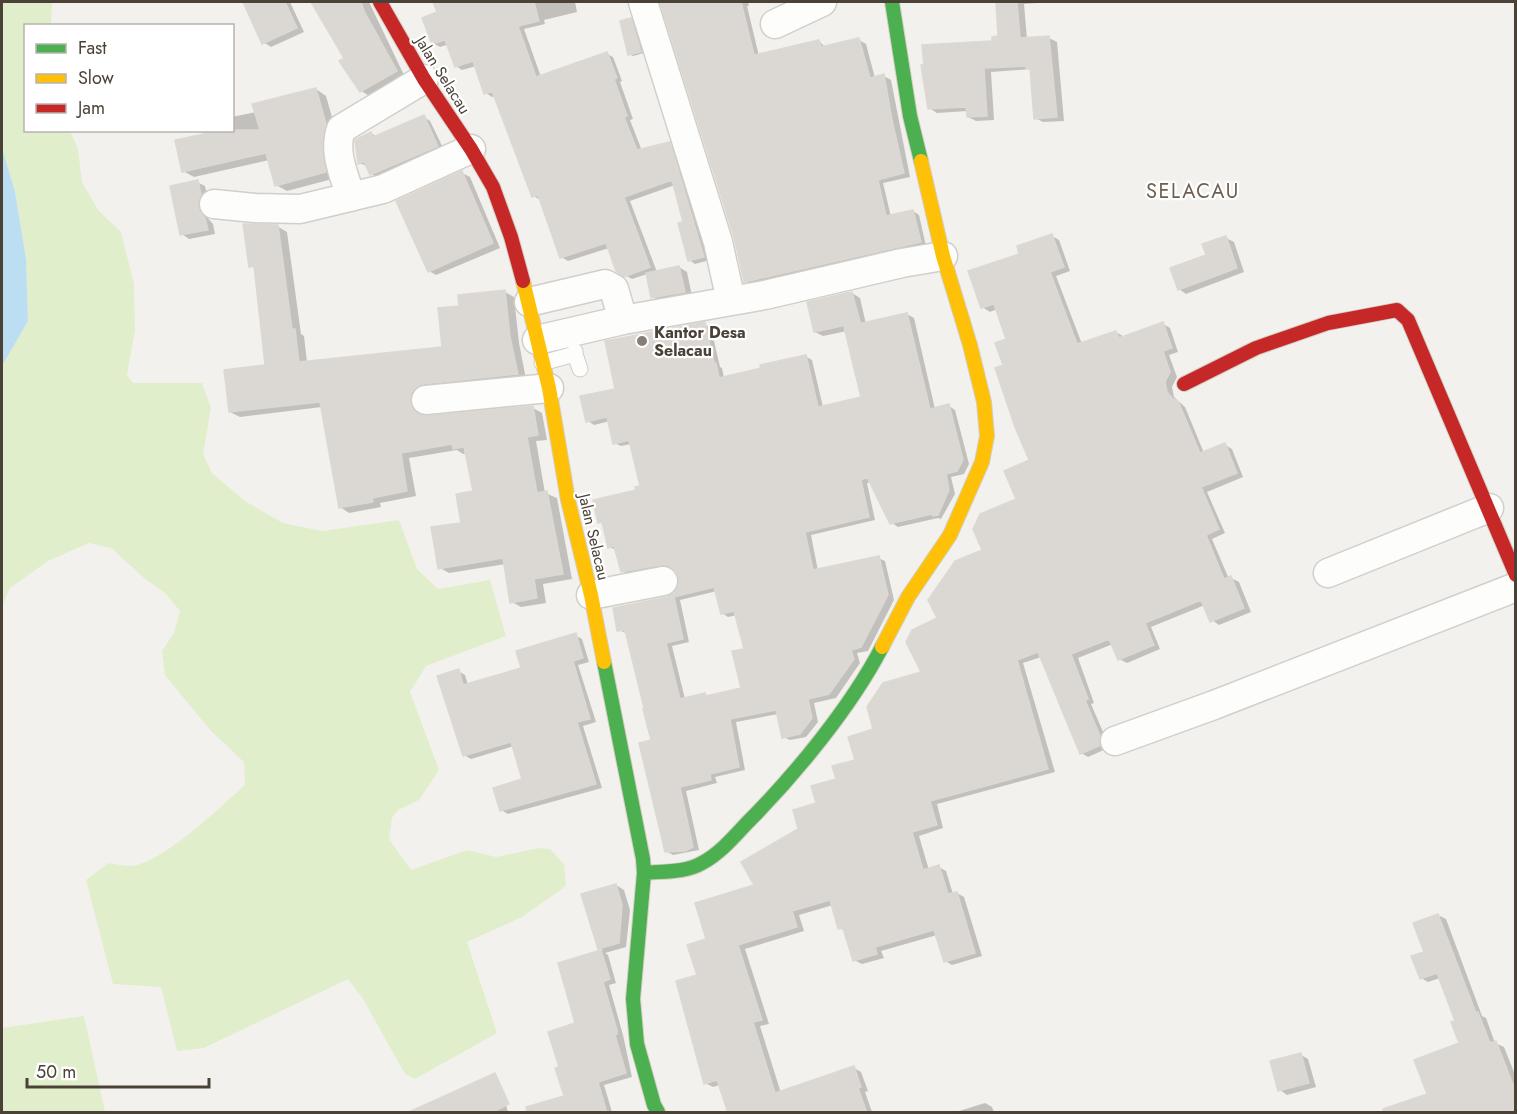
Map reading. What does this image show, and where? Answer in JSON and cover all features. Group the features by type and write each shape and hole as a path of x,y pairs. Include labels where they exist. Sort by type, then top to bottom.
{"street":[{"name":"Jalan Selacau","path":"380,2 424,79 471,149 493,187 511,237 529,302 642,851 644,873 633,999 637,1044 658,1113"},
{"path":"643,2 718,242 731,301"},
{"path":"775,24 822,2"},
{"path":"644,873 690,869 703,863 726,845 775,795 833,722 874,663 908,597 950,535 982,462 987,436 984,402 943,256 910,116 892,2"},
{"path":"351,197 338,151 341,129 424,79"},
{"path":"214,204 300,209 383,189 471,149"},
{"path":"426,400 543,363 623,320 731,301 943,256"},
{"path":"529,302 605,284 614,289 623,320"},
{"path":"1184,384 1256,348 1328,323 1397,310 1407,320 1490,508 1515,575"},
{"path":"1328,573 1490,508"},
{"path":"591,595 663,581"},
{"path":"1115,741 1214,705 1515,587"}],"lane":[{"path":"543,363 577,358"}],"green space":[{"path":"2,2 52,2 51,24 24,24 24,132 70,132 78,149 82,182 98,210 121,232 134,284 135,330 127,375 133,383 202,383 211,408 203,454 212,473 245,501 283,523 322,531 399,520 417,569 438,589 490,580 506,636 426,666 410,692 439,770 419,800 398,810 392,818 389,839 411,870 467,850 496,857 539,848 550,849 564,864 566,886 522,917 467,942 497,1033 415,1079 405,1074 363,999 348,979 204,1048 177,1051 161,987 113,984 86,880 108,863 131,866 144,863 191,833 245,785 244,762 211,731 165,675 162,651 174,633 180,611 165,593 144,578 111,548 89,543 48,561 10,588 2,606 2,366 28,321 26,259 15,192 2,148"},
{"path":"84,1016 105,1112 2,1112 2,1028"}],"water":[{"path":"2,148 15,192 26,259 28,321 2,366"}],"building":[{"path":"243,2 285,2 297,28 262,44"},
{"path":"311,2 361,2 397,71 360,92 339,61 344,58"},
{"path":"433,2 534,2 539,21 518,26 536,77 607,52 627,116 624,117 637,150 670,142 704,257 688,261 678,223 683,222 672,180 624,197 650,267 624,277 616,271 606,243 560,258 538,195 532,197 492,91 484,94 473,61 455,67 445,40 432,44 422,18 437,12"},
{"path":"660,2 741,2 754,55 819,40 821,47 859,38 870,78 884,74 904,173 878,180 886,216 913,210 921,242 744,282 734,237"},
{"path":"996,2 1017,2 1020,38 1049,36 1057,117 1034,119 1030,68 1026,69 1026,66 984,68 987,116 967,117 966,107 928,109 921,65 924,65 922,45 992,41 992,37 998,36"},
{"path":"631,18 641,52 628,55 620,21"},
{"path":"316,88 326,124 322,147 326,172 275,186 266,153 182,172 175,140 204,134 204,132 260,130 252,104"},
{"path":"424,115 438,146 370,175 364,162 358,164 355,140 371,132 373,137"},
{"path":"462,171 493,243 428,272 396,201"},
{"path":"198,180 201,195 198,202 199,210 205,218 208,230 180,235 170,186"},
{"path":"243,224 278,225 292,329 295,329 299,362 442,347 438,308 459,306 458,295 505,290 510,337 518,374 424,384 416,387 411,393 410,402 413,410 420,415 427,416 533,406 538,435 527,437 537,493 547,491 563,574 534,579 537,598 510,603 503,558 438,569 431,527 461,523 456,494 473,491 464,447 453,449 452,444 401,453 407,491 372,498 373,502 339,508 320,402 229,412 224,370 265,365 254,266 249,267"},
{"path":"1052,234 1064,267 1050,272 1077,344 1116,331 1119,338 1163,322 1172,348 1163,351 1170,372 1165,382 1167,392 1178,401 1200,453 1225,443 1237,473 1201,487 1219,529 1206,535 1224,579 1231,576 1244,608 1210,622 1201,600 1145,623 1154,645 1118,660 1109,639 1071,654 1088,699 1085,700 1100,736 1099,746 1080,754 1038,652 1017,660 1048,769 930,801 937,825 912,832 923,870 939,865 948,894 957,892 975,953 944,962 934,930 875,947 877,954 853,961 843,928 838,929 830,900 792,911 797,927 738,945 762,1020 753,1022 775,1093 854,1066 861,1087 858,1088 867,1113 728,1113 717,1080 704,1084 676,981 697,975 687,945 706,939 695,903 754,885 741,862 798,829 793,810 816,803 811,786 836,779 832,766 855,760 848,737 873,729 867,707 883,683 921,672 906,642 912,630 937,618 928,600 955,561 982,550 973,529 980,514 1016,499 1004,471 1029,460 995,368 1003,365 995,343 1006,339 994,304 981,308 968,271 1019,254 1017,246"},
{"path":"1226,236 1237,268 1178,290 1170,268 1206,255 1202,244"},
{"path":"679,266 685,292 651,298 646,273"},
{"path":"852,292 860,322 814,332 807,302"},
{"path":"907,313 930,409 949,404 963,460 957,471 946,474 949,490 938,515 933,516 932,514 890,524 867,477 861,480 869,517 805,532 813,570 879,556 888,595 861,647 851,650 854,659 829,694 808,699 812,718 800,734 782,738 776,710 730,719 739,767 710,774 711,780 680,787 693,847 685,851 665,852 639,743 651,740 625,630 617,631 613,608 667,597 678,587 679,578 676,571 668,565 621,572 614,546 608,548 602,522 598,523 593,500 636,490 635,487 640,486 629,440 613,444 607,417 586,422 580,396 615,389 605,341 705,322 719,378 761,368 760,365 806,355 818,407 861,397 844,327","holes":["714,587 721,614 734,611 744,649 732,651 741,688 680,699 666,643 683,639 674,597"]},
{"path":"576,633 583,658 573,661 590,719 577,722 596,784 500,811 493,788 522,779 511,742 463,756 437,676 459,669 463,685 521,668 516,651"},
{"path":"616,884 622,905 619,943 598,949 581,894"},
{"path":"1438,914 1476,1013 1478,1012 1490,1043 1496,1041 1515,1090 1515,1113 1384,1113 1383,1109 1427,1094 1414,1060 1459,1043 1451,1022 1455,1021 1437,973 1420,979 1411,956 1424,952 1413,923"},
{"path":"601,950 610,979 603,982 617,1030 615,1035 626,1073 598,1082 607,1113 527,1113 526,1107 564,1096 555,1068 559,1067 548,1032 575,1023 558,963"},
{"path":"1301,1053 1309,1083 1278,1091 1270,1061"},
{"path":"495,1073 509,1104 491,1113 407,1113"}],"traffic: fast":[{"path":"892,2 910,116 921,161"},
{"path":"644,873 681,870 695,866 726,845 783,785 820,740 838,717 882,647"},
{"path":"604,662 643,859 644,873 633,999 637,1044 658,1112"}],"traffic: slow":[{"path":"882,647 908,597 950,535 982,462 987,436 984,402 970,345 943,256 921,161"},
{"path":"523,281 549,388 568,500 591,595 604,662"}],"traffic: jam":[{"path":"380,2 424,79 471,149 493,187 511,237 523,281"},
{"path":"1184,384 1256,348 1328,323 1397,310 1408,320 1516,575"}],"place":[{"name":"Kantor Desa Selacau","path":"642,341"}],"district":[{"name":"SELACAU","path":"1193,191"}]}
